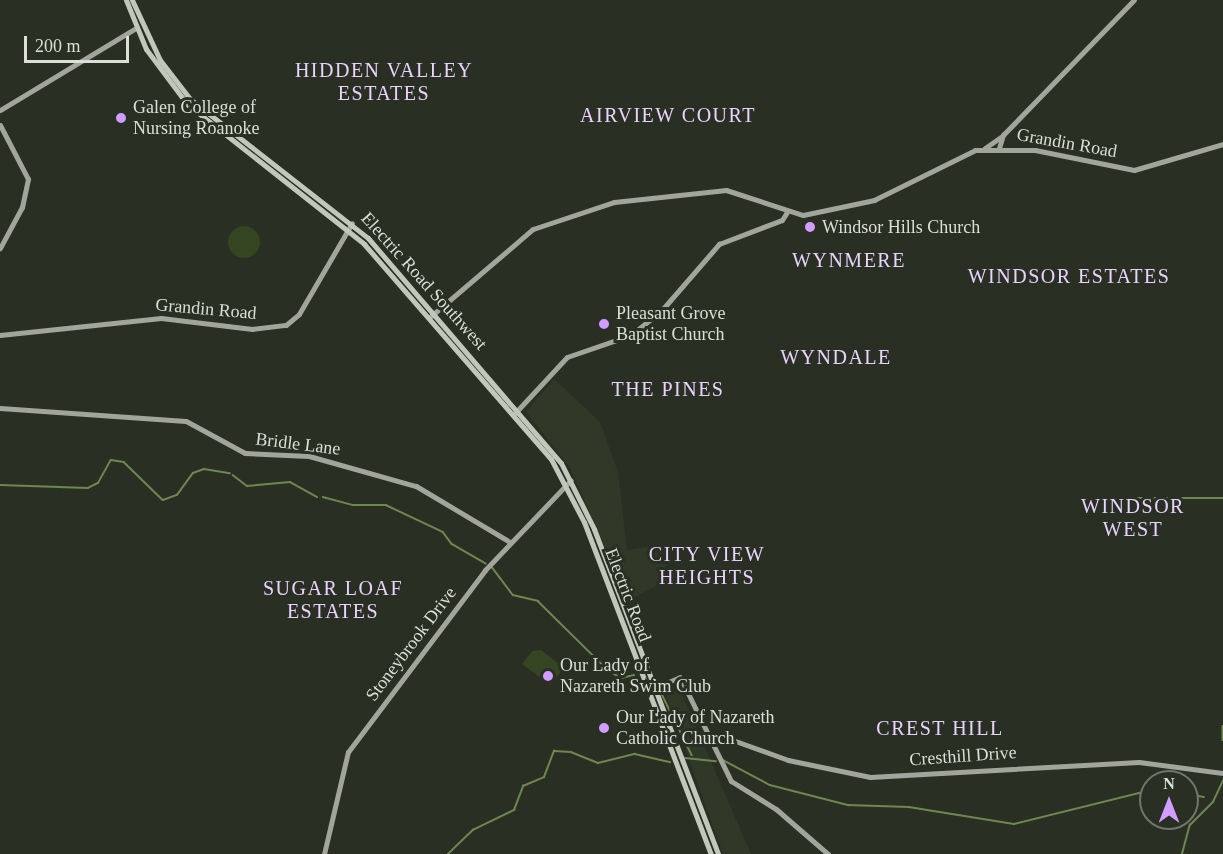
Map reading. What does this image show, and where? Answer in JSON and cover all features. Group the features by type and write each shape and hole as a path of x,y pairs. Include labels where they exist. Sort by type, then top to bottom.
{"main road":[{"name":"Electric Road Southwest","path":"126,0 136,28 163,75 199,117 349,225"},
{"name":"Electric Road Southwest","path":"132,0 160,60 196,105 349,225 432,315 516,412"},
{"name":"Electric Road Southwest","path":"432,315 499,397"},
{"name":"Electric Road","path":"499,397 516,412 568,482 718,854"},
{"name":"Electric Road","path":"652,689 711,854"}],"street":[{"path":"983,148 1003,135 1134,0"},
{"path":"0,110 136,28"},
{"path":"0,125 28,179 22,207 0,248"},
{"path":"999,148 1003,135"},
{"name":"Grandin Road","path":"806,214 874,200 943,161 983,148 999,148 1134,170 1223,144"},
{"path":"432,315 526,234 574,212 726,189 788,212 806,214"},
{"path":"780,221 788,212"},
{"path":"516,412 567,357 616,341 662,311 718,244 806,214"},
{"name":"Grandin Road","path":"0,335 161,318 252,329 286,325 299,314 349,225"},
{"name":"Bridle Lane","path":"0,408 186,421 251,454 309,456 416,486 510,542"},
{"name":"Stoneybrook Drive","path":"324,854 348,752 510,542 568,482"},
{"path":"652,689 680,677 733,783 776,809 828,854"},
{"name":"Cresthill Drive","path":"711,740 728,738 788,760 870,777 1139,762 1223,773"}],"shaded area":[{"path":"554,379 600,422 618,472 627,550 664,545 668,580 629,600 569,466 526,412"},
{"path":"678,685 751,854 723,854 664,690"}],"green space":[{"path":"244,226 256,230 260,242 256,254 244,258 232,254 228,242 232,230"},
{"name":"Our Lady of Nazareth Swim Club","path":"541,650 564,668 550,685 522,664 532,651"}],"waterway":[{"path":"0,485 88,488 98,483 111,460 124,462 163,500 177,495 193,473 204,469 230,473"},
{"path":"233,475 247,486 290,482 317,497"},
{"path":"323,497 353,505 386,505 443,532 452,544 486,564"},
{"path":"1131,498 1223,498"},
{"path":"492,567 513,595 538,601 608,670 621,678 634,675 638,685"},
{"path":"662,694 692,755"},
{"path":"1223,726 1223,740"},
{"path":"448,854 473,830 514,810 523,786 544,777 554,751 571,752 598,763 635,754 670,762"},
{"path":"685,758 716,761"},
{"path":"723,760 770,785 848,805 909,807 1014,824 1139,793"},
{"path":"1182,854 1190,825 1213,802 1223,781"},
{"path":"1199,796 1204,797"}],"place":[{"name":"Galen College of Nursing Roanoke","path":"121,118"},
{"name":"Windsor Hills Church","path":"810,227"},
{"name":"Pleasant Grove Baptist Church","path":"604,324"},
{"name":"Our Lady of Nazareth Swim Club","path":"548,676"},
{"name":"Our Lady of Nazareth Catholic Church","path":"604,728"}],"district":[{"name":"HIDDEN VALLEY ESTATES","path":"384,82"},
{"name":"AIRVIEW COURT","path":"668,115"},
{"name":"WYNMERE","path":"849,260"},
{"name":"WINDSOR ESTATES","path":"1069,276"},
{"name":"WYNDALE","path":"836,357"},
{"name":"THE PINES","path":"668,389"},
{"name":"WINDSOR WEST","path":"1133,518"},
{"name":"CITY VIEW HEIGHTS","path":"707,566"},
{"name":"SUGAR LOAF ESTATES","path":"333,600"},
{"name":"CREST HILL","path":"940,728"}]}
